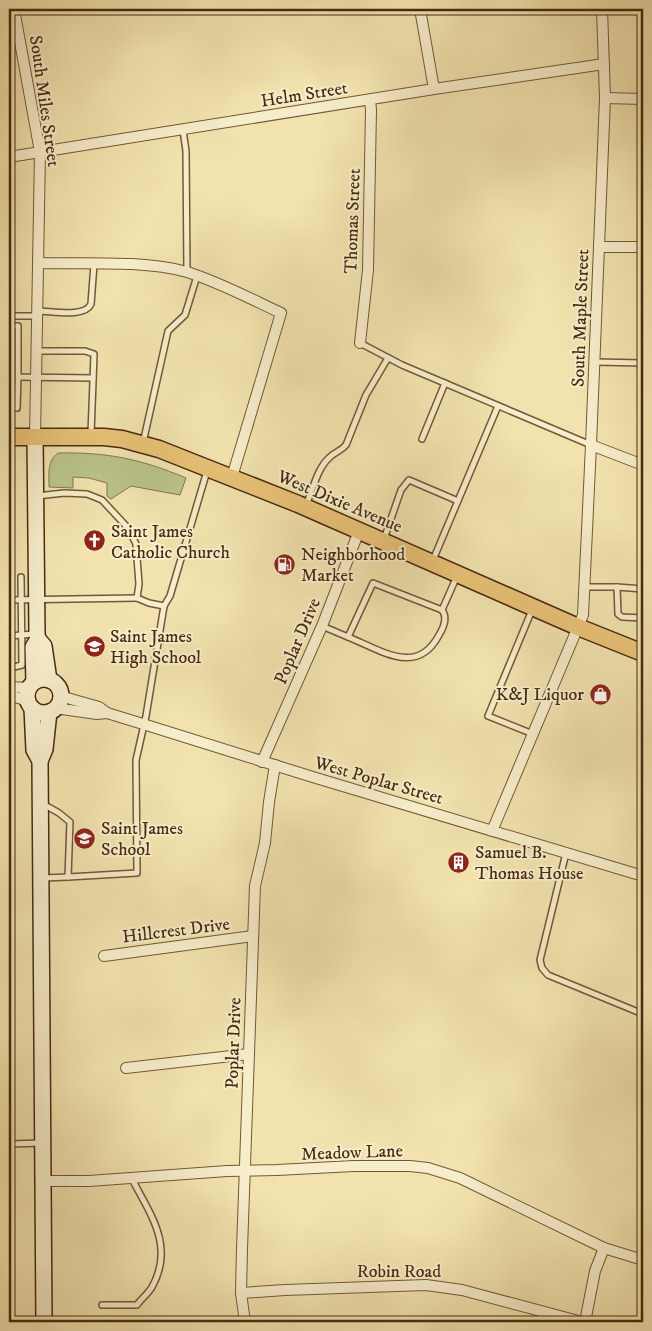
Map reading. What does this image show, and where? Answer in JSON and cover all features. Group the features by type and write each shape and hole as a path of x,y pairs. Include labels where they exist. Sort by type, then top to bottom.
{"main road":[{"name":"West Dixie Avenue","path":"9,437 91,436 122,439 143,444 208,468 305,508 578,627 643,653"},
{"path":"35,437 35,497 29,599 38,636 34,647 34,750 40,761"},
{"path":"34,692 57,686 55,705 45,749 40,761 44,1322"},
{"path":"34,692 38,712 55,705"}],"street":[{"name":"South Miles Street","path":"14,9 40,152 35,437"},
{"path":"420,9 434,89"},
{"name":"South Maple Street","path":"492,831 583,616 592,445 605,98 602,9"},
{"name":"Helm Street","path":"9,157 434,89 604,64"},
{"path":"605,98 643,99"},
{"name":"Thomas Street","path":"360,343 368,270 370,100"},
{"path":"599,247 643,247"},
{"path":"39,263 136,265 187,272 282,313 232,478"},
{"path":"592,445 643,465"},
{"name":"Poplar Drive","path":"262,762 322,626 359,531"},
{"path":"9,687 34,692"},
{"path":"9,695 34,692"},
{"name":"West Poplar Street","path":"55,705 99,707 107,714 643,876"},
{"name":"Poplar Drive","path":"245,1322 241,1293 253,936 256,886 266,843 274,765"},
{"name":"Hillcrest Drive","path":"104,956 253,936"},
{"path":"126,1068 249,1054"},
{"name":"Meadow Lane","path":"42,1181 89,1181 227,1171 354,1166 410,1166 428,1168 460,1178 604,1248 643,1260"},
{"path":"584,1322 595,1272 604,1248"},
{"name":"Robin Road","path":"241,1293 435,1286 462,1290 584,1322"}],"lane":[{"path":"183,130 186,151 187,272"},
{"path":"9,316 38,313 81,313 89,308 91,304 94,264"},
{"path":"143,444 168,331 186,316 197,276"},
{"path":"9,326 18,326 17,408"},
{"path":"360,343 388,358 592,445"},
{"path":"37,350 84,351 94,354 91,436"},
{"path":"305,508 325,462 331,455 342,450 346,445 366,395 388,358"},
{"path":"595,362 643,363"},
{"path":"18,377 93,378"},
{"path":"422,439 445,383"},
{"path":"432,563 498,406"},
{"path":"40,878 137,873 136,760 164,606 175,581 208,468"},
{"path":"383,542 402,490 409,480 458,501"},
{"path":"35,497 64,493 87,494 102,500 128,528 136,544 139,584 137,598"},
{"path":"442,610 458,574"},
{"path":"14,667 22,665 22,635 29,599 21,577"},
{"path":"322,626 348,637 399,658 421,656 434,644 442,630 446,614 442,610 373,583 348,637"},
{"path":"584,587 643,588"},
{"path":"617,587 618,614 622,617 643,618"},
{"path":"9,600 137,598 164,606"},
{"path":"533,607 488,716 533,734"},
{"path":"9,636 38,636"},
{"path":"40,803 59,812 70,822 68,877"},
{"path":"566,853 540,960 542,968 548,975 643,1014"},
{"path":"9,1144 42,1144"},
{"path":"102,1305 136,1305 152,1288 159,1268 161,1248 156,1222 132,1178"}],"green space":[{"path":"58,453 108,455 139,461 186,478 180,495 131,486 111,499 107,496 107,483 89,478 73,477 73,488 49,487 50,464"}],"place":[{"name":"Saint James Catholic Church","path":"95,541"},
{"name":"Neighborhood Market","path":"285,564"},
{"name":"Saint James High School","path":"94,646"},
{"name":"K&J Liquor","path":"600,694"},
{"name":"Saint James School","path":"85,838"},
{"name":"Samuel B. Thomas House","path":"459,862"}]}
